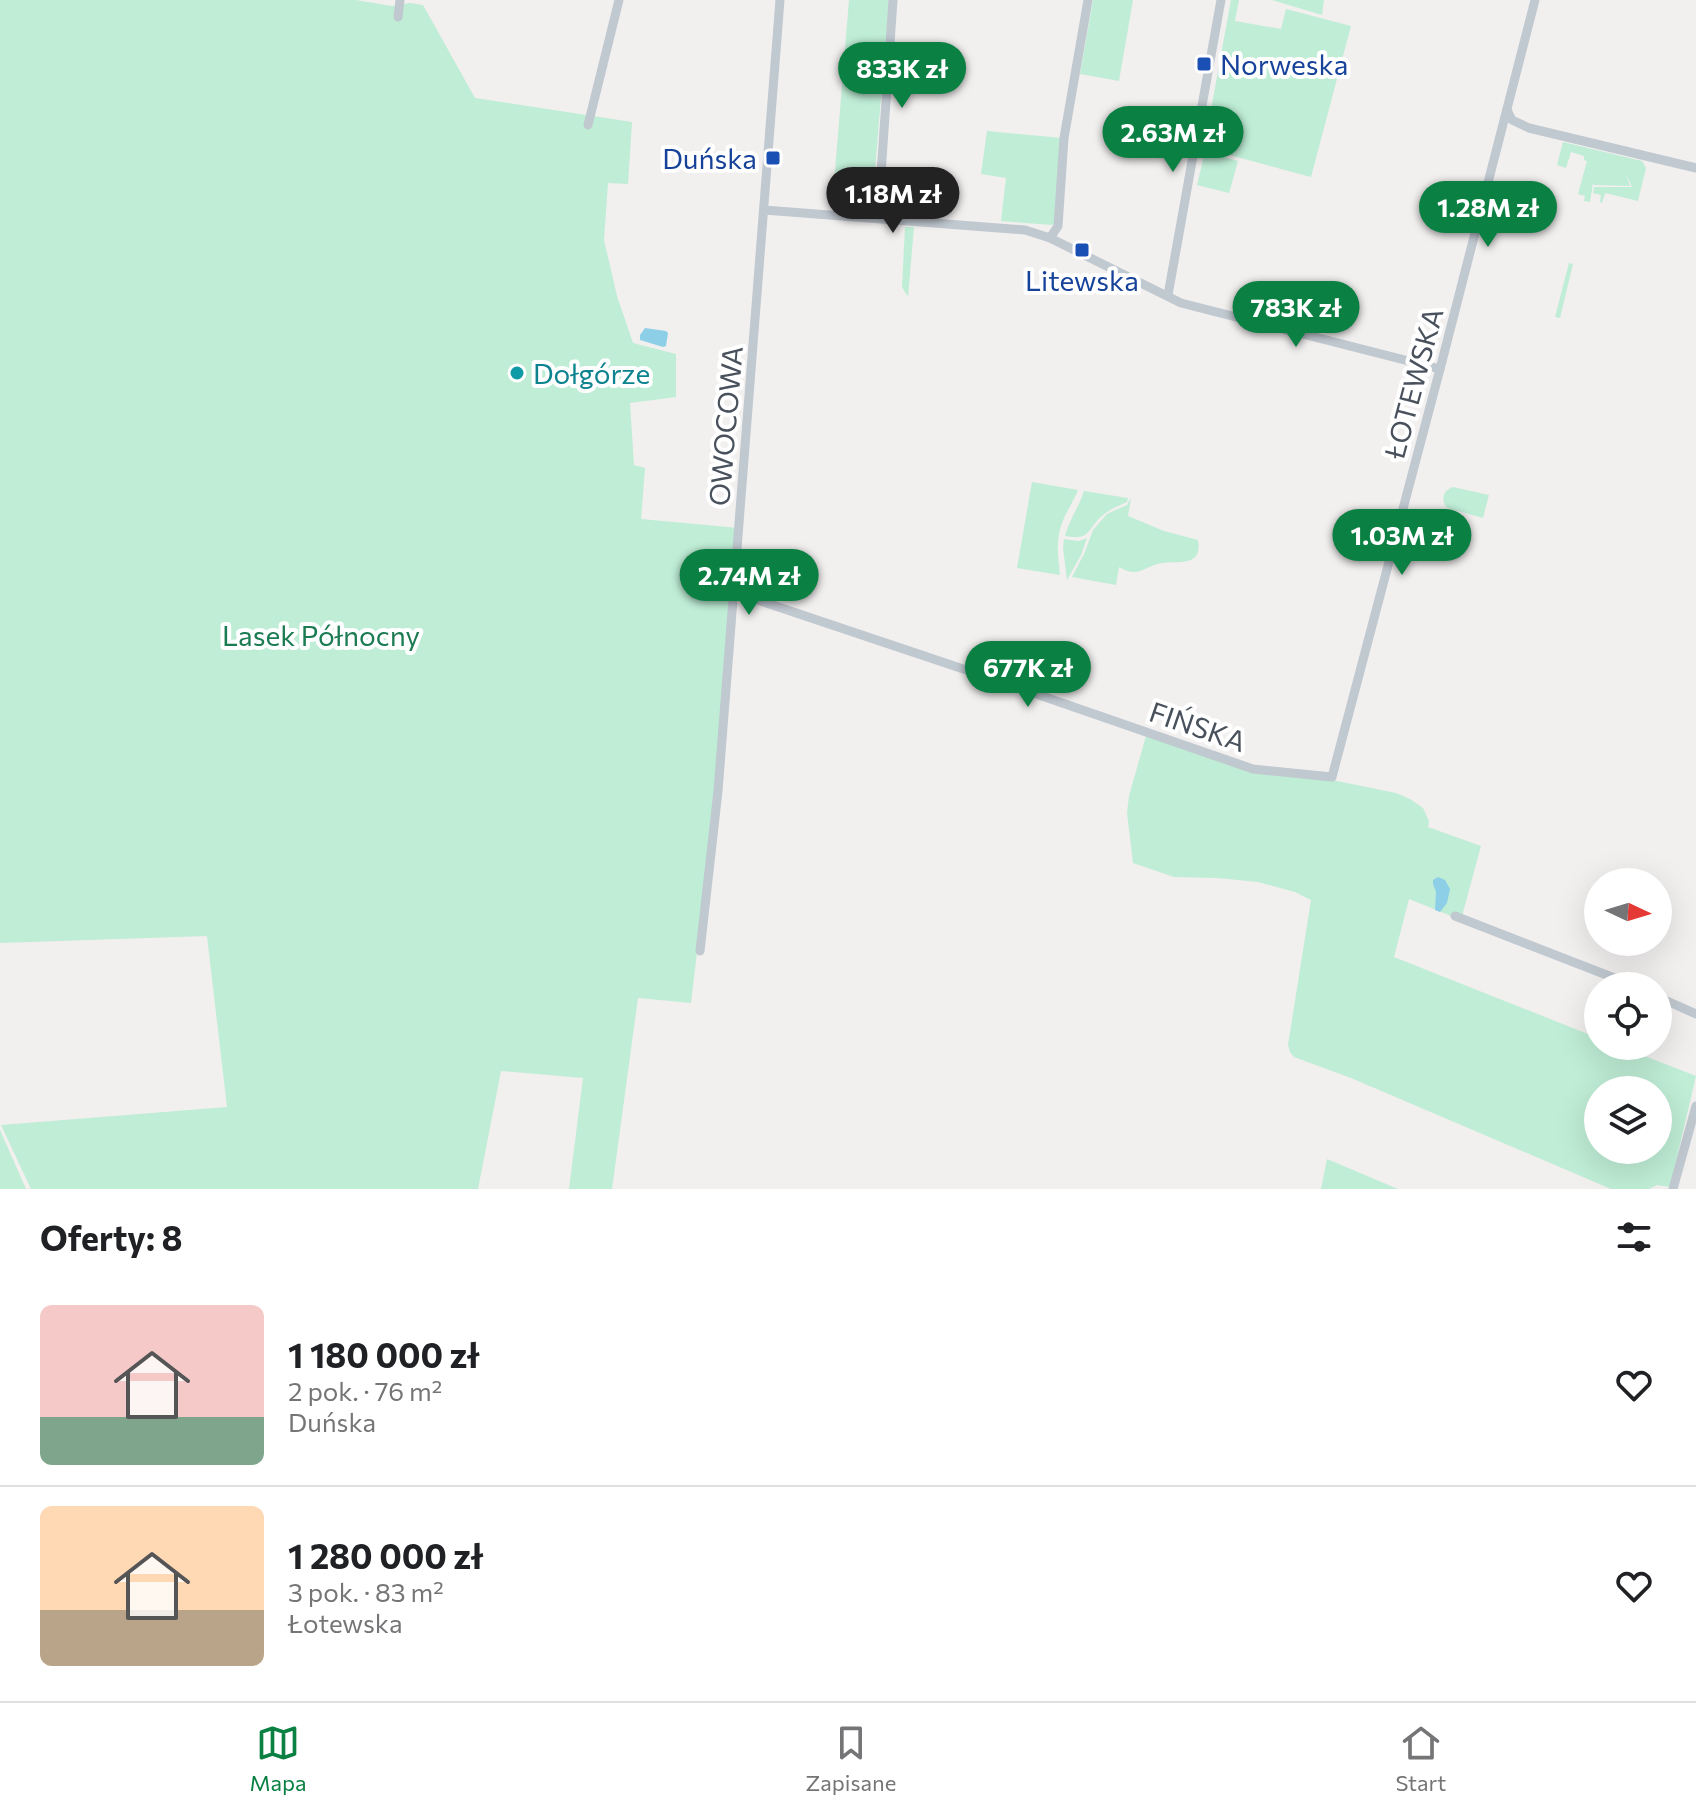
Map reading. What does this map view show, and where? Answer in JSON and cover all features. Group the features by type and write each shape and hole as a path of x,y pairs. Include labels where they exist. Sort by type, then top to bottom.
{"street":[{"path":"398,17 400,0"},
{"path":"588,125 619,0"},
{"name":"OWOCOWA","path":"700,951 718,791 780,0"},
{"path":"878,217 893,0"},
{"path":"1050,238 1058,226 1064,138 1088,0"},
{"path":"1168,295 1221,0"},
{"name":"ŁOTEWSKA","path":"1332,777 1535,0"},
{"path":"1507,110 1512,120 1529,128 1696,168"},
{"path":"764,210 1018,229 1050,238 1181,303 1440,369"},
{"name":"FIŃSKA","path":"734,592 1253,769 1332,777"},
{"path":"1455,916 1599,972"},
{"path":"1672,1003 1696,1014"},
{"path":"1673,1189 1696,1107"}],"green space":[{"name":"Lasek Północny","path":"0,0 356,0 392,6 410,3 423,5 475,98 632,122 628,184 608,183 604,240 617,296 633,343 676,354 676,397 630,403 634,465 645,468 641,519 738,528 710,842 691,1003 638,998 612,1189 569,1189 583,1078 501,1071 478,1189 31,1189 1,1125 227,1107 207,936 0,943"},
{"path":"849,0 889,0 872,207 867,211 832,208"},
{"path":"1093,0 1133,0 1119,81 1080,74"},
{"path":"1231,0 1239,0 1235,21 1281,29 1286,9 1351,26 1311,177 1204,148"},
{"path":"1272,0 1324,0 1322,15"},
{"path":"987,131 1062,138 1055,223 1001,221 1006,178 981,174"},
{"path":"1563,142 1642,161 1646,168 1638,201 1605,193 1602,203 1601,195 1593,193 1594,187 1632,187 1626,174 1630,186 1593,183 1590,202 1584,201 1585,196 1578,194 1587,161 1584,156 1571,152 1566,168 1557,165"},
{"path":"1205,152 1238,161 1229,193 1197,185"},
{"path":"905,227 914,227 908,297 902,287"},
{"path":"1569,263 1573,264 1560,318 1555,317"},
{"path":"1032,482 1078,490 1059,533 1060,575 1017,568"},
{"path":"1453,487 1489,495 1483,518 1447,508 1444,496"},
{"path":"1084,491 1128,498 1127,502 1103,515 1088,533 1080,537 1065,536 1069,524"},
{"path":"1131,498 1128,516 1164,531 1198,540 1197,555 1188,561 1162,563 1136,572 1119,567 1116,585 1072,577 1093,530 1107,514 1127,505"},
{"path":"1087,538 1067,580 1064,539 1079,541"},
{"path":"1146,736 1252,773 1332,780 1396,793 1423,808 1429,821 1428,827 1481,846 1461,920 1409,899 1394,957 1584,1032 1584,1060 1655,1060 1696,1076 1670,1187 1657,1185 1649,1189 1611,1189 1351,1078 1294,1057 1288,1045 1311,900 1295,892 1258,882 1174,877 1133,863 1127,813"},
{"path":"0,1130 26,1189 0,1189"},
{"path":"1327,1159 1398,1189 1321,1189"}],"water":[{"path":"645,328 666,331 666,346 640,340"},
{"path":"1438,877 1445,880 1450,889 1447,903 1440,912 1435,910 1433,884"}],"place":[{"name":"Norweska","path":"1204,64"},
{"name":"Duńska","path":"773,158"},
{"name":"Litewska","path":"1082,250"},
{"name":"Dołgórze","path":"517,373"}]}
